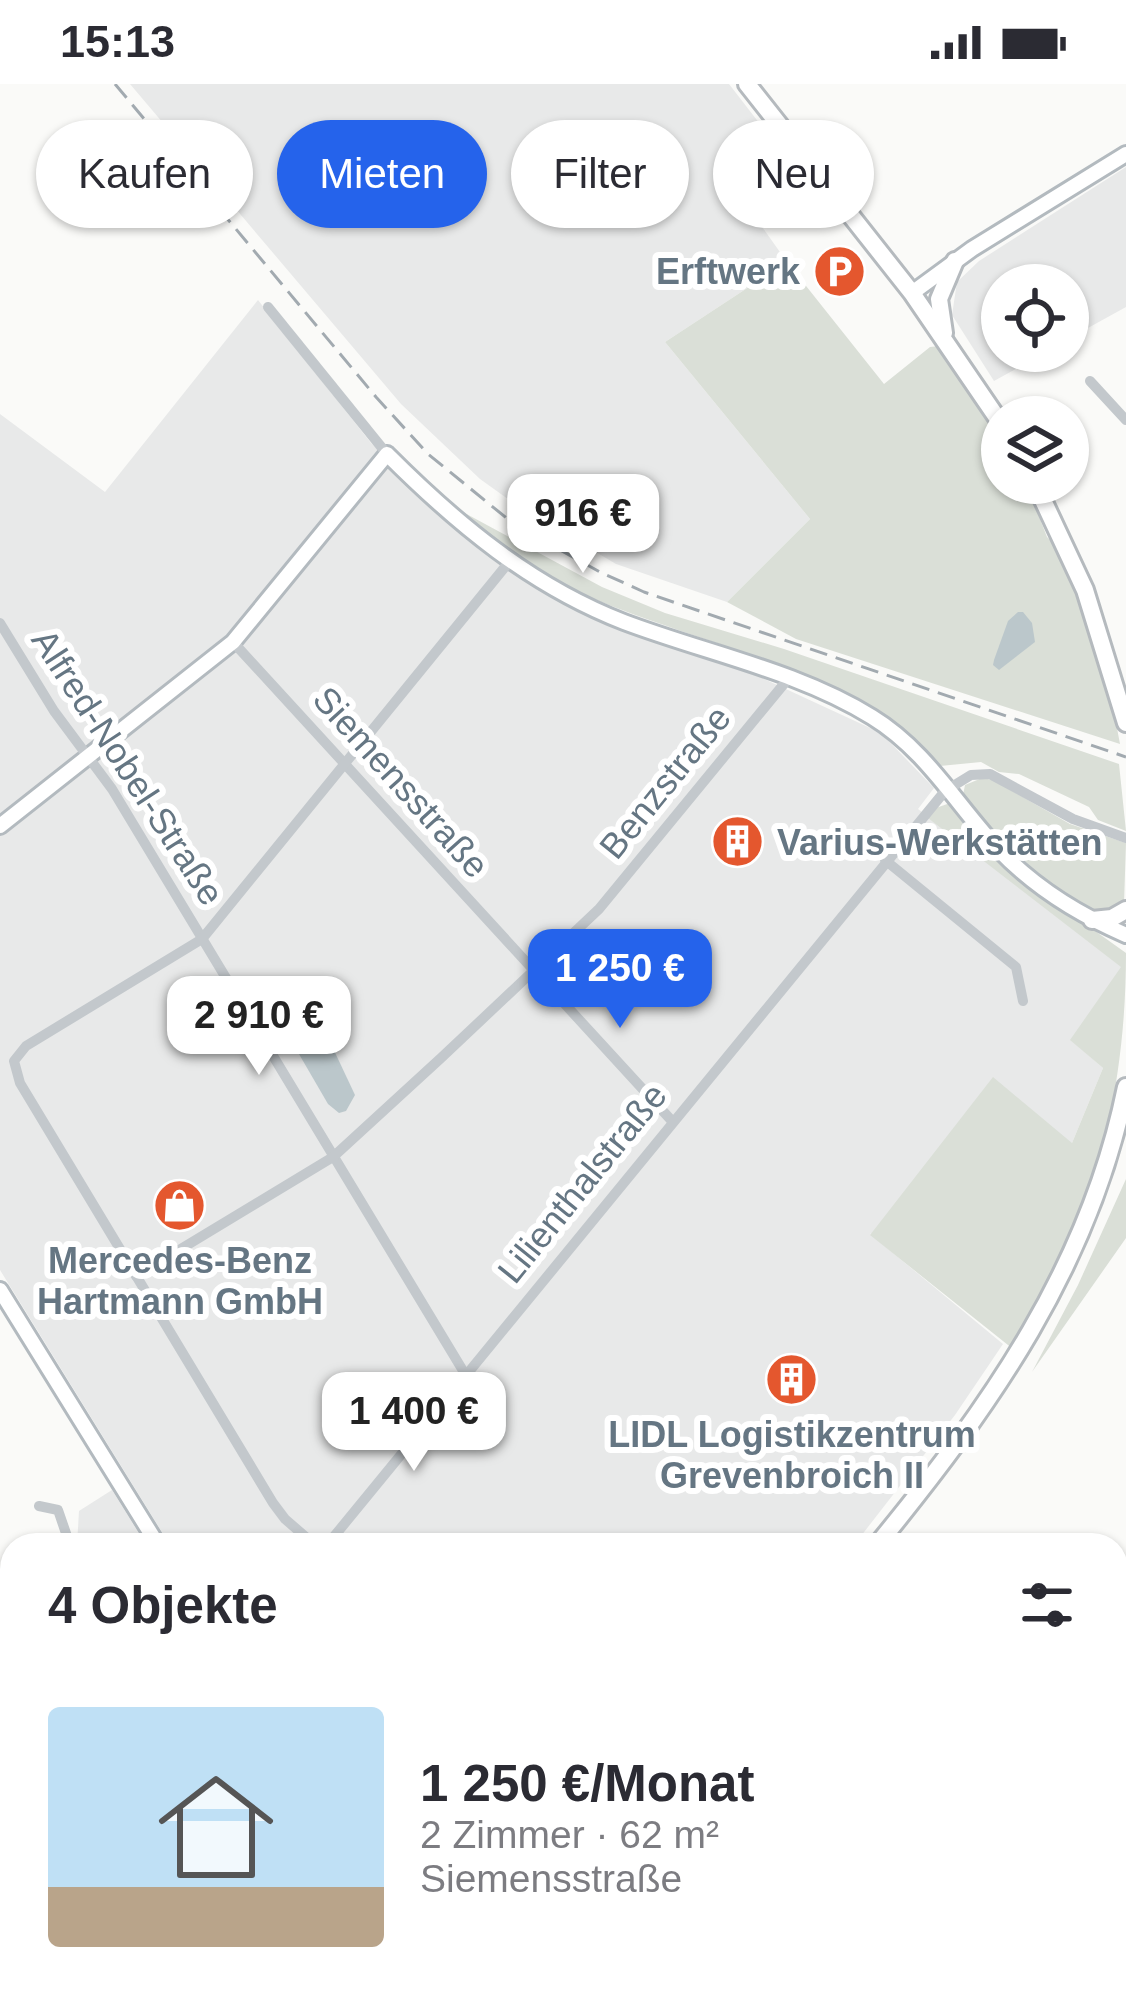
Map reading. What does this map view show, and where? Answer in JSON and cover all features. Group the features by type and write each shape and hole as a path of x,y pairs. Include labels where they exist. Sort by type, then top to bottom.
{"main road":[{"path":"747,84 912,292 983,396"},
{"path":"945,340 939,299 955,262"},
{"path":"1044,504 1085,590 1125,718"},
{"path":"1092,920 1112,918 1126,910"},
{"path":"886,1533 972,1425 1038,1324 1093,1204 1126,1087"}],"street":[{"path":"912,292 1126,154"},
{"path":"268,307 387,454 509,562 610,616 788,679 885,725 909,744 1013,864 1053,898 1126,935"},
{"path":"1090,381 1126,420"},
{"path":"0,826 233,642 387,454"},
{"path":"301,1533 273,1503 20,1083 14,1061 26,1046 202,939 509,562"},
{"name":"Alfred-Nobel-Straße","path":"0,623 59,719 91,757 465,1374"},
{"name":"Siemensstraße","path":"233,642 672,1121"},
{"name":"Benzstraße","path":"136,1276 333,1157 535,972 616,890 788,679"},
{"path":"949,788 971,775 990,774 1073,819 1126,838"},
{"name":"Lilienthalstraße","path":"337,1533 885,860 949,788"},
{"path":"885,860 1016,967 1023,1001"},
{"path":"0,1290 151,1533"},
{"path":"39,1506 58,1510 66,1533"}],"shaded area":[{"path":"130,84 729,84 757,120 713,120 713,228 763,228 787,262 665,342 810,519 727,602 616,564 515,504 480,479 401,404 252,228 253,120 160,120"},
{"path":"1126,167 1126,307 1089,327 1089,264 981,264 981,361 952,315 957,282 979,261"},
{"path":"787,262 884,384 930,347 939,346 981,409 981,504 1034,504 1047,537 1059,548 1081,603 1120,744 796,639 727,602 810,519 665,342"},
{"path":"258,300 371,443 518,575 604,620 745,670 881,733 934,788 918,809 1122,967 1071,1040 1103,1068 1072,1143 870,1234 1003,1344 863,1533 163,1533 0,1270 0,414 105,492"},
{"path":"988,372 1010,372 994,381"},
{"path":"461,511 602,587 665,613 1119,764 1126,831 1098,820 1089,807 1019,774 999,772 981,762 940,766 908,734 869,707 774,663 581,593 533,566"},
{"path":"1018,612 1032,623 1035,642 999,670 994,660 1008,621"},
{"path":"982,778 1070,824 1126,843 1124,904 1105,911 1084,907 1036,876 963,795 965,785"},
{"path":"950,803 1011,871 1126,953 1119,1064 1105,1137 1063,1256 1013,1349 870,1235 993,1077 1072,1143 1103,1068 1070,1040 1121,967 928,818 936,808"},
{"path":"291,983 323,1027 355,1095 346,1111 339,1113 328,1104 267,999 279,985"},
{"path":"1126,1179 1126,1238 1032,1372 1078,1285"},
{"path":"112,1490 139,1533 78,1533 79,1511"}],"railway":[{"path":"115,84 376,397 428,454 515,525 644,592 1126,757"}],"place":[{"name":"Erftwerk","path":"839,271"},
{"name":"Varius-Werkstätten","path":"738,842"},
{"name":"Mercedes-Benz Hartmann GmbH","path":"180,1205"},
{"name":"LIDL Logistikzentrum Grevenbroich II","path":"792,1379"}]}
